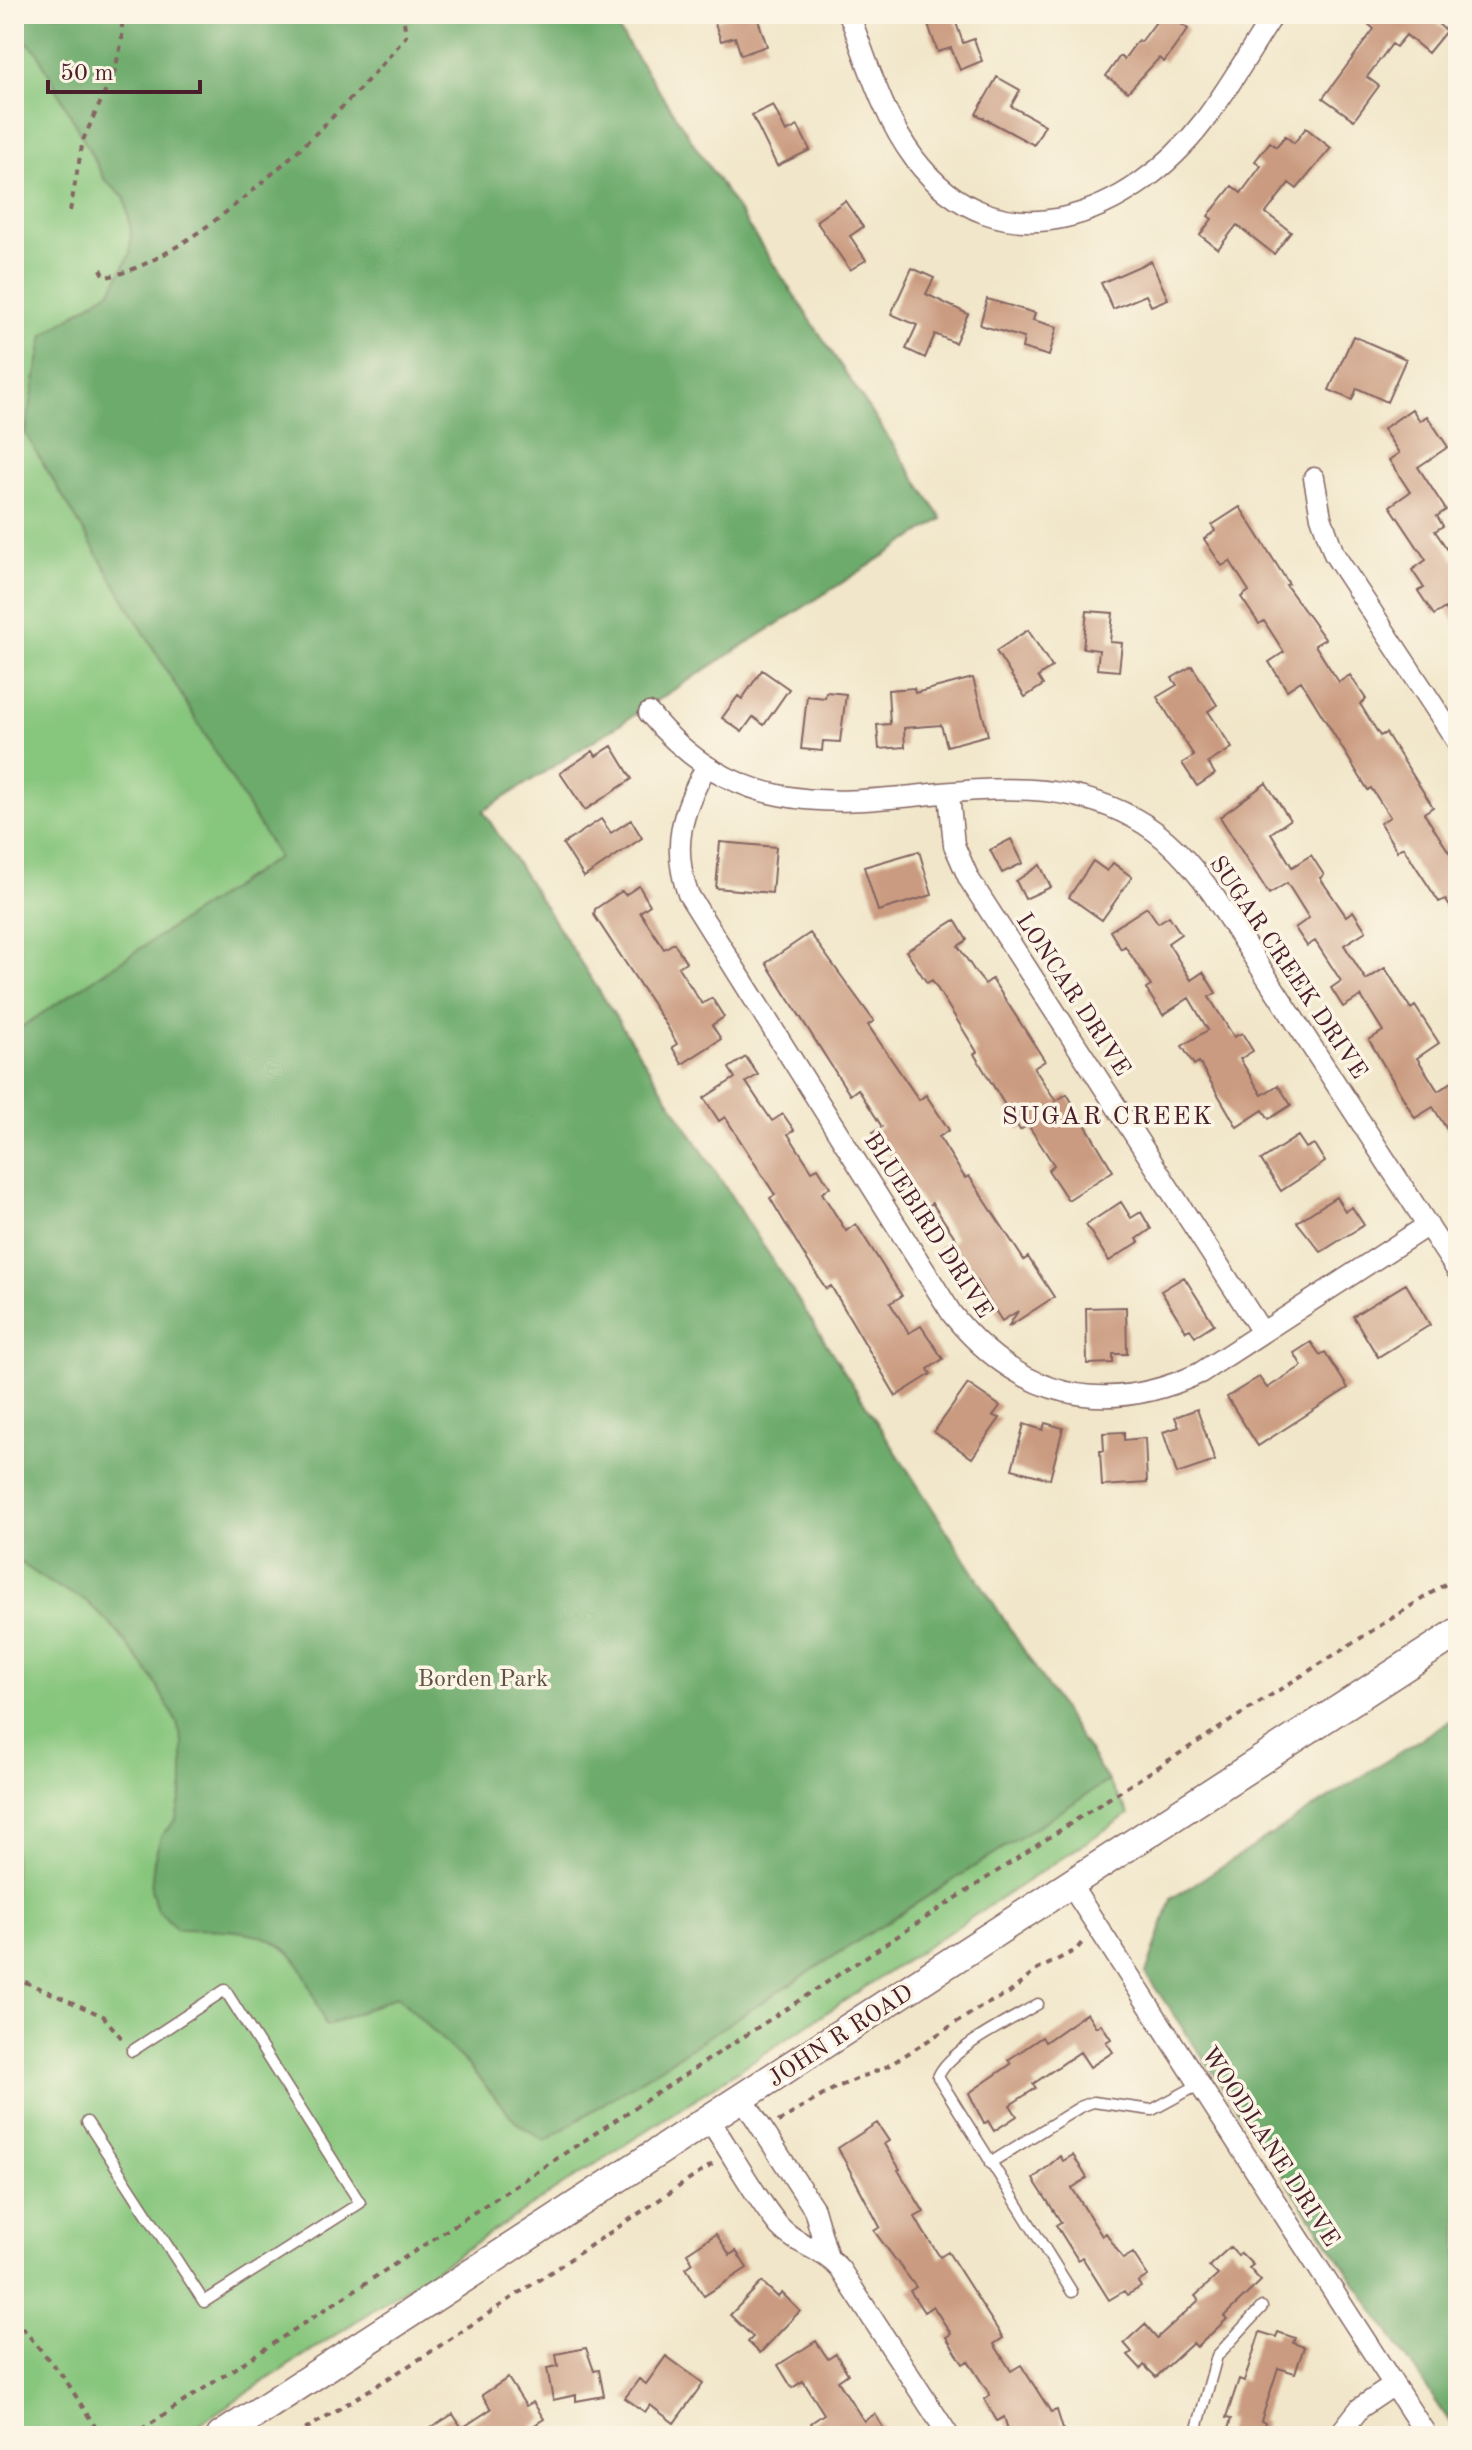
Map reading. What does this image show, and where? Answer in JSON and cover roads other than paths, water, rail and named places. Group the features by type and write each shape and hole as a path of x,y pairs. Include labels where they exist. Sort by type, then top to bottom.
{"main road":[{"name":"JOHN R ROAD","path":"221,2436 1458,1632"}],"street":[{"path":"849,14 898,132 914,158 967,204 993,217 1024,223 1073,216 1093,209 1134,188 1156,172 1204,121 1274,14"},
{"path":"1314,478 1321,517 1334,554 1458,743"},
{"name":"SUGAR CREEK DRIVE","path":"649,713 677,745 706,767 746,786 795,800 1019,790 1084,798 1136,819 1179,852 1221,906 1458,1272"},
{"name":"BLUEBIRD DRIVE","path":"706,767 692,792 679,839 678,865 688,894 736,975 970,1336 988,1354 1032,1381 1070,1393 1121,1397 1173,1385 1200,1373 1428,1225"},
{"name":"LONCAR DRIVE","path":"949,794 954,845 969,879 1262,1332"},
{"name":"WOODLANE DRIVE","path":"1070,1884 1427,2436"},
{"path":"743,2099 814,2209 827,2254 949,2436"},
{"path":"710,2121 780,2227 800,2243 827,2254"},
{"path":"1338,2436 1360,2408 1394,2385"}],"lane":[{"path":"87,2122 204,2302 360,2203 225,1990 132,2051"},
{"path":"1038,2004 965,2048 942,2068 938,2077 1072,2292"},
{"path":"990,2163 1093,2102 1152,2110 1200,2084"},
{"path":"1195,2436 1217,2356 1262,2307"}],"district":[{"name":"SUGAR CREEK","path":"1108,1115"}],"park label":[{"name":"Borden Park","path":"483,1678"}]}
